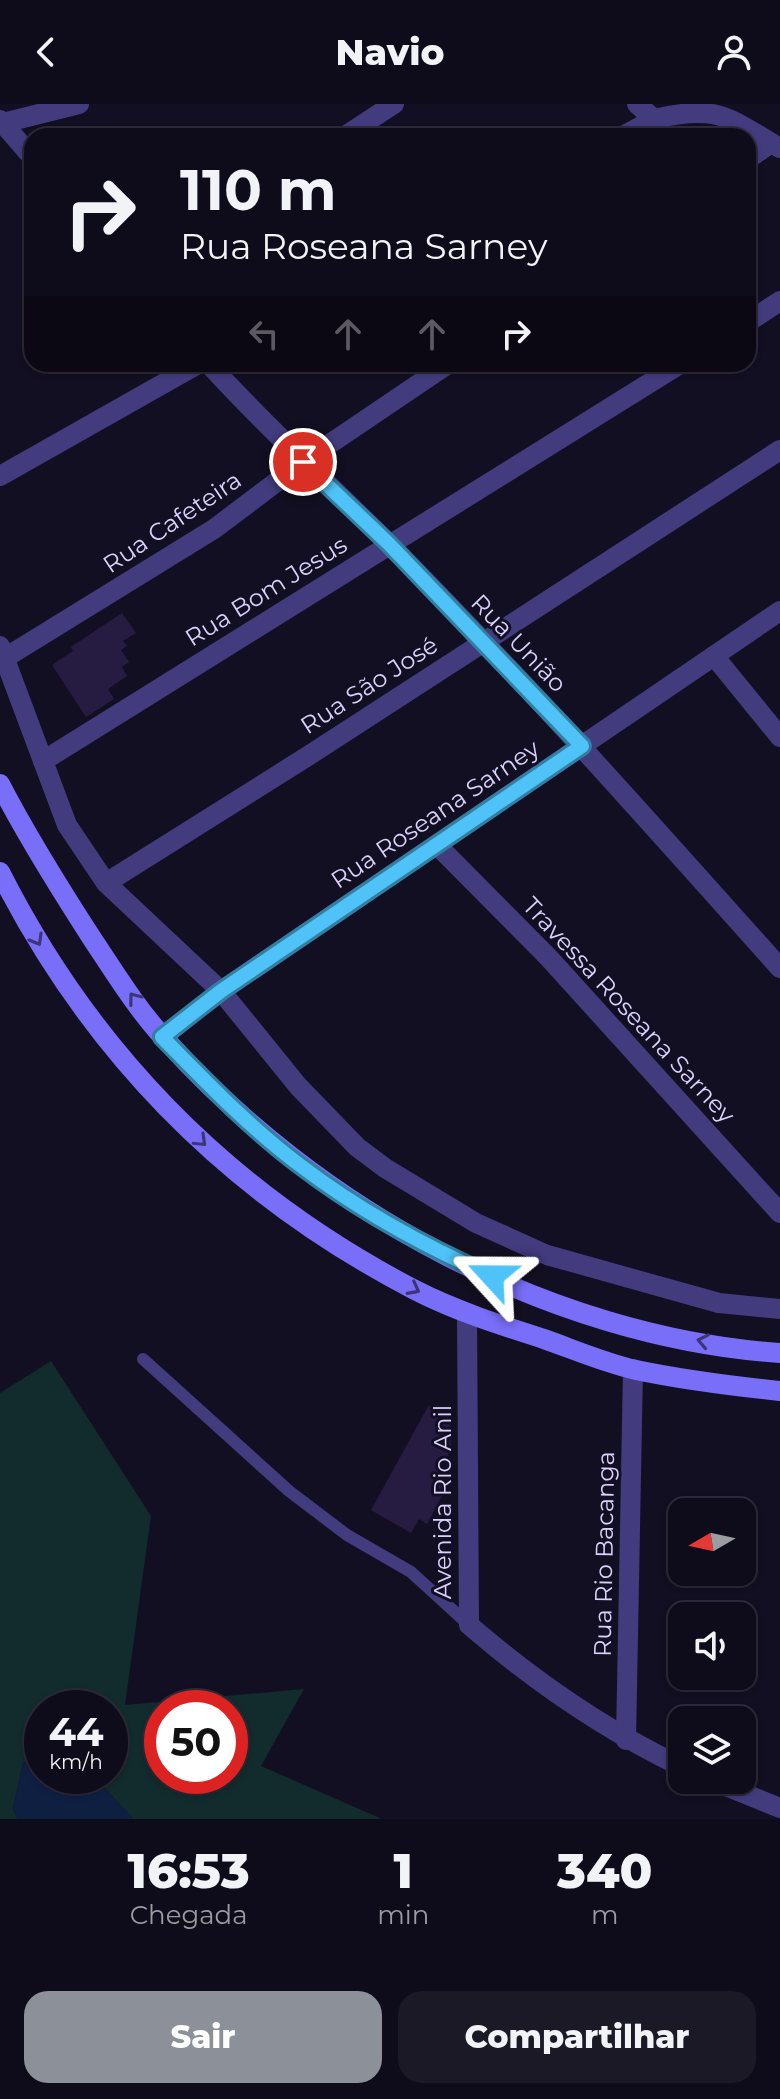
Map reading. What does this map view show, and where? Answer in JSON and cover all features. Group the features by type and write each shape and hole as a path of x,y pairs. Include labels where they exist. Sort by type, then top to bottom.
{"main road":[{"path":"0,784 56,884 162,1037 258,1131 301,1167 436,1252 520,1289 590,1314 669,1335 780,1353"},
{"path":"0,872 49,960 84,1009 168,1109 266,1199 307,1227 415,1290 467,1314 633,1369 780,1391"}],"street":[{"path":"24,148 1,122 79,104"},
{"path":"357,128 394,104"},
{"path":"637,104 654,119"},
{"path":"638,128 690,106 737,111 755,128"},
{"path":"756,128 775,146 756,155"},
{"path":"756,317 780,301"},
{"path":"0,476 184,372"},
{"name":"Rua União","path":"217,372 303,462 389,544 582,746 780,968"},
{"name":"Rua Cafeteira","path":"2,655 214,529 303,462 436,372"},
{"name":"Rua Bom Jesus","path":"43,761 667,372"},
{"name":"Rua São José","path":"106,883 780,450"},
{"name":"Rua Roseana Sarney","path":"162,1037 221,991 780,611"},
{"path":"2,655 67,825 106,883 221,991 298,1086 357,1147 385,1168 476,1223 547,1255 719,1303 780,1309"},
{"path":"714,656 780,737"},
{"name":"Travessa Roseana Sarney","path":"437,845 549,958 780,1213"},
{"name":"Avenida Rio Anil","path":"467,1314 469,1625 518,1666 626,1740 668,1760"},
{"name":"Rua Rio Bacanga","path":"626,1740 633,1369"},
{"path":"746,1794 780,1808"}],"lane":[{"path":"143,1359 289,1491 347,1535 411,1572 469,1625"}],"green space":[{"path":"51,1361 151,1516 127,1690 24,1690 24,1763 13,1809 18,1819 0,1819 0,1393"},
{"path":"304,1689 261,1766 382,1819 133,1819 110,1794 128,1794 128,1705 144,1703 144,1794 248,1794 248,1694"}],"water":[{"path":"23,1763 24,1794 110,1794 133,1819 18,1819 13,1809"}],"building":[{"path":"122,613 136,633 123,641 127,646 121,650 129,662 122,667 127,676 108,689 114,699 86,717 52,665 73,651 71,647"},
{"path":"429,1405 450,1418 451,1450 437,1474 450,1481 427,1524 419,1519 411,1533 371,1510"}],"route":[{"path":"303,462 389,544 582,746 221,991 162,1037 258,1131 301,1167 436,1252 492,1276"}]}
